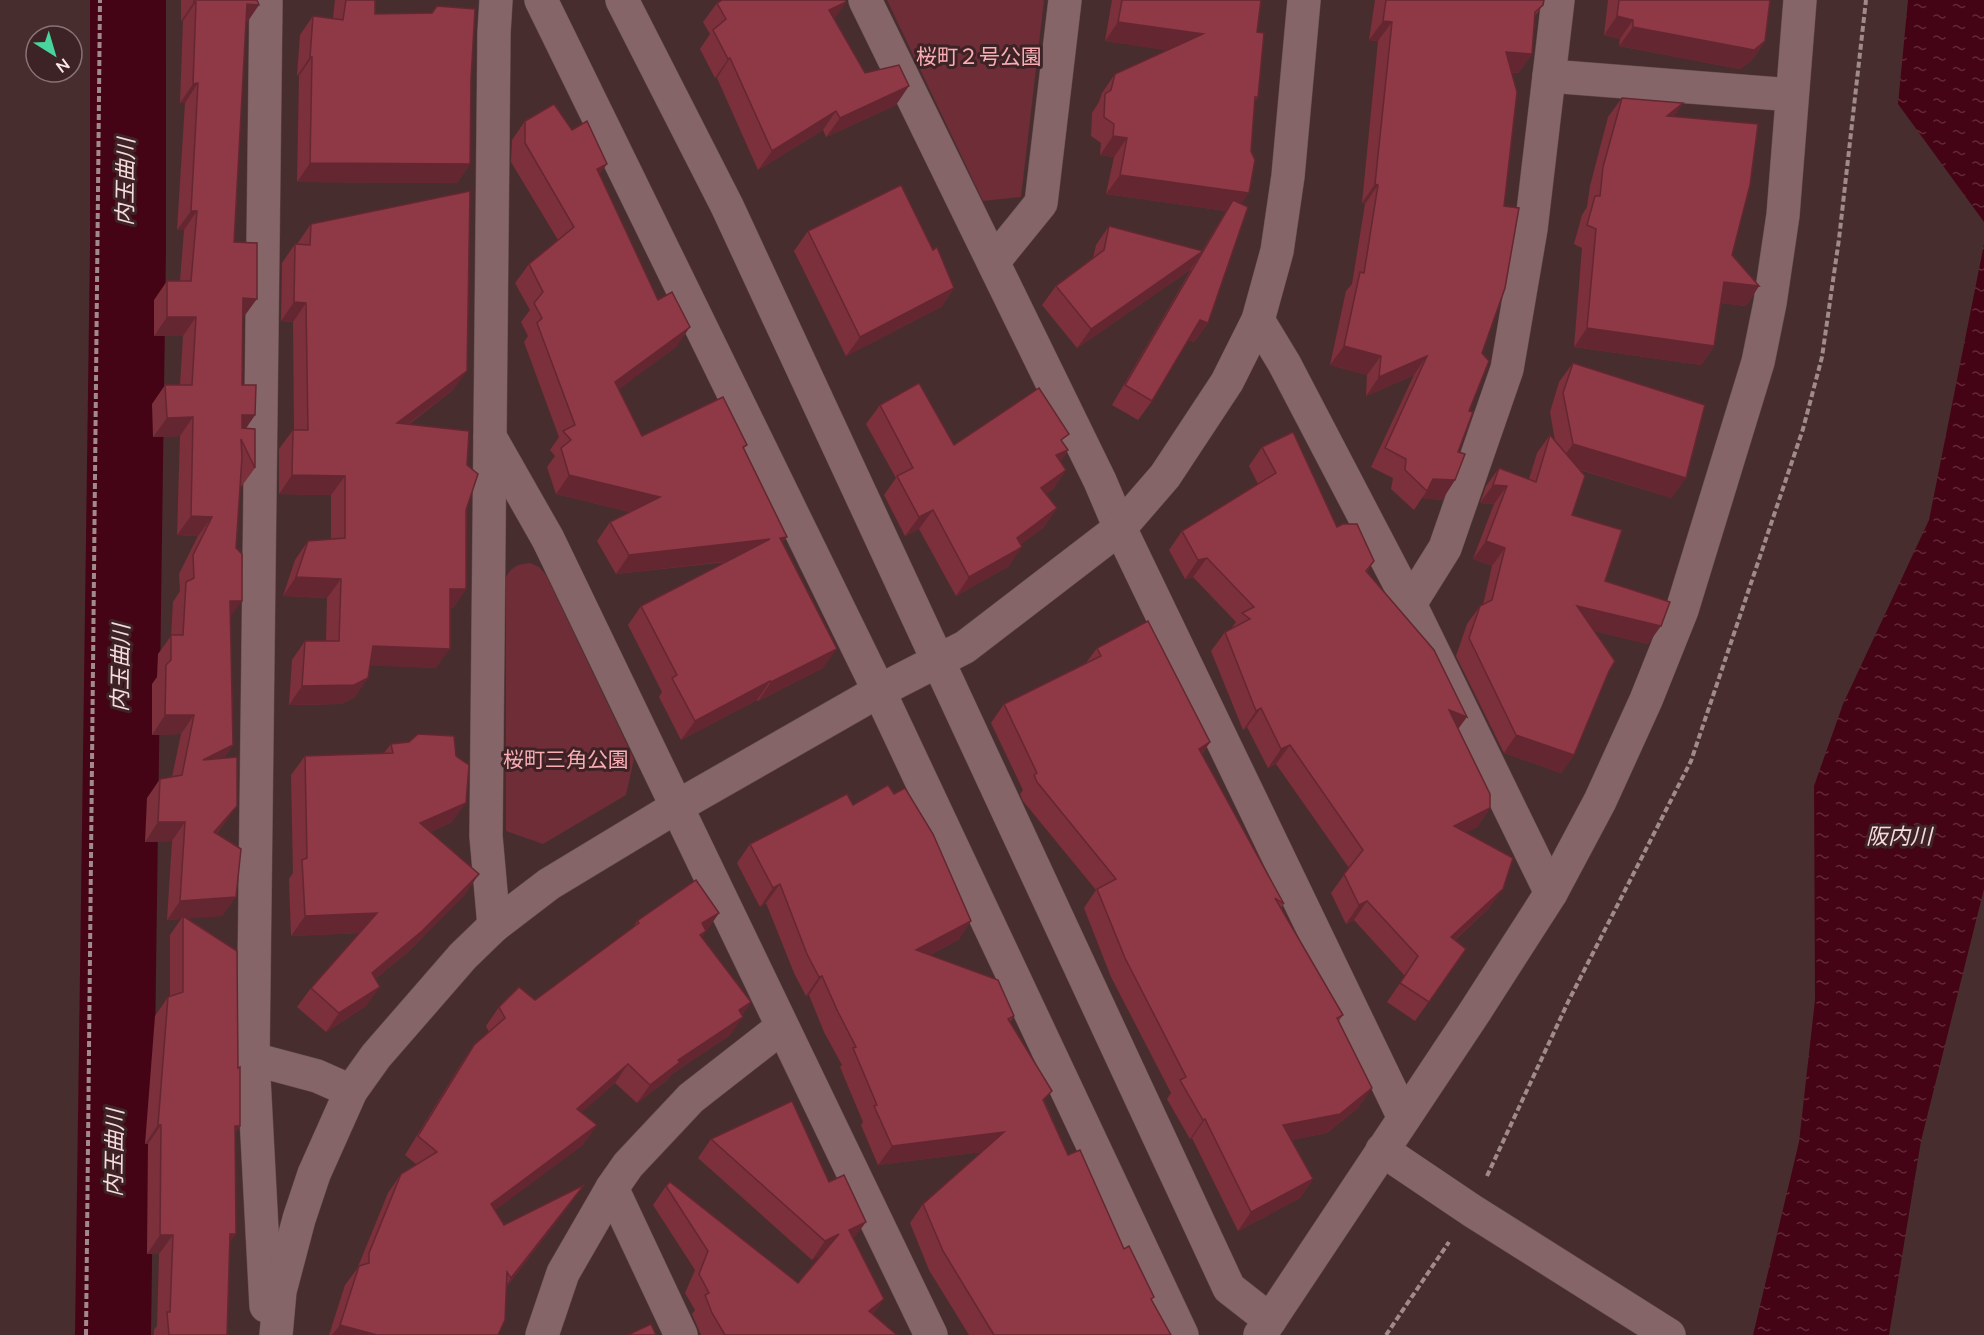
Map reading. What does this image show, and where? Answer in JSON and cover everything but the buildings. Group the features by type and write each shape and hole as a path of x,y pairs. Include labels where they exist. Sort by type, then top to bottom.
{"street":[{"path":"266,0 253,1059 267,1335"},
{"path":"494,926 486,836 496,0"},
{"path":"541,0 879,691 1182,1335"},
{"path":"622,0 727,206 1229,1288 1265,1328 1551,893 1600,801 1646,700 1682,610 1758,362 1770,303 1783,215 1800,0"},
{"path":"865,0 994,261 1100,481 1119,528 1404,1118"},
{"path":"994,261 1041,203 1065,0"},
{"path":"276,1335 280,1291 298,1219 314,1174 351,1091 463,956 494,926 549,884 678,806 879,691 964,647 1119,528 1166,476 1227,382 1258,320 1279,240 1288,176 1304,0"},
{"path":"1410,604 1445,549 1507,369 1532,229 1558,0"},
{"path":"1549,76 1792,95"},
{"path":"1258,320 1284,363 1410,604 1551,893"},
{"path":"490,437 548,539 931,1335"},
{"path":"542,1335 563,1274 612,1188 628,1165 691,1098 782,1027"},
{"path":"253,1059 317,1076 351,1091"},
{"path":"1382,1150 1471,1210 1669,1335"},
{"path":"612,1188 681,1335"}],"path":[{"path":"86,1335 100,0"},
{"path":"1386,1335 1471,1210"}],"green space":[{"name":"桜町２号公園","path":"887,0 1044,0 1021,197 983,201"},
{"name":"桜町三角公園","path":"530,563 539,567 546,575 634,759 626,795 543,844 506,831 506,577 515,567"}],"water":[{"path":"1908,0 1984,0 1984,222 1898,104"},
{"name":"阪内川","path":"1984,244 1984,889 1921,1141 1889,1335 1753,1335 1799,1142 1815,1000 1814,786 1843,704 1929,520"}],"waterway":[{"name":"内玉曲川","path":"113,1335 128,247 128,0"}]}
